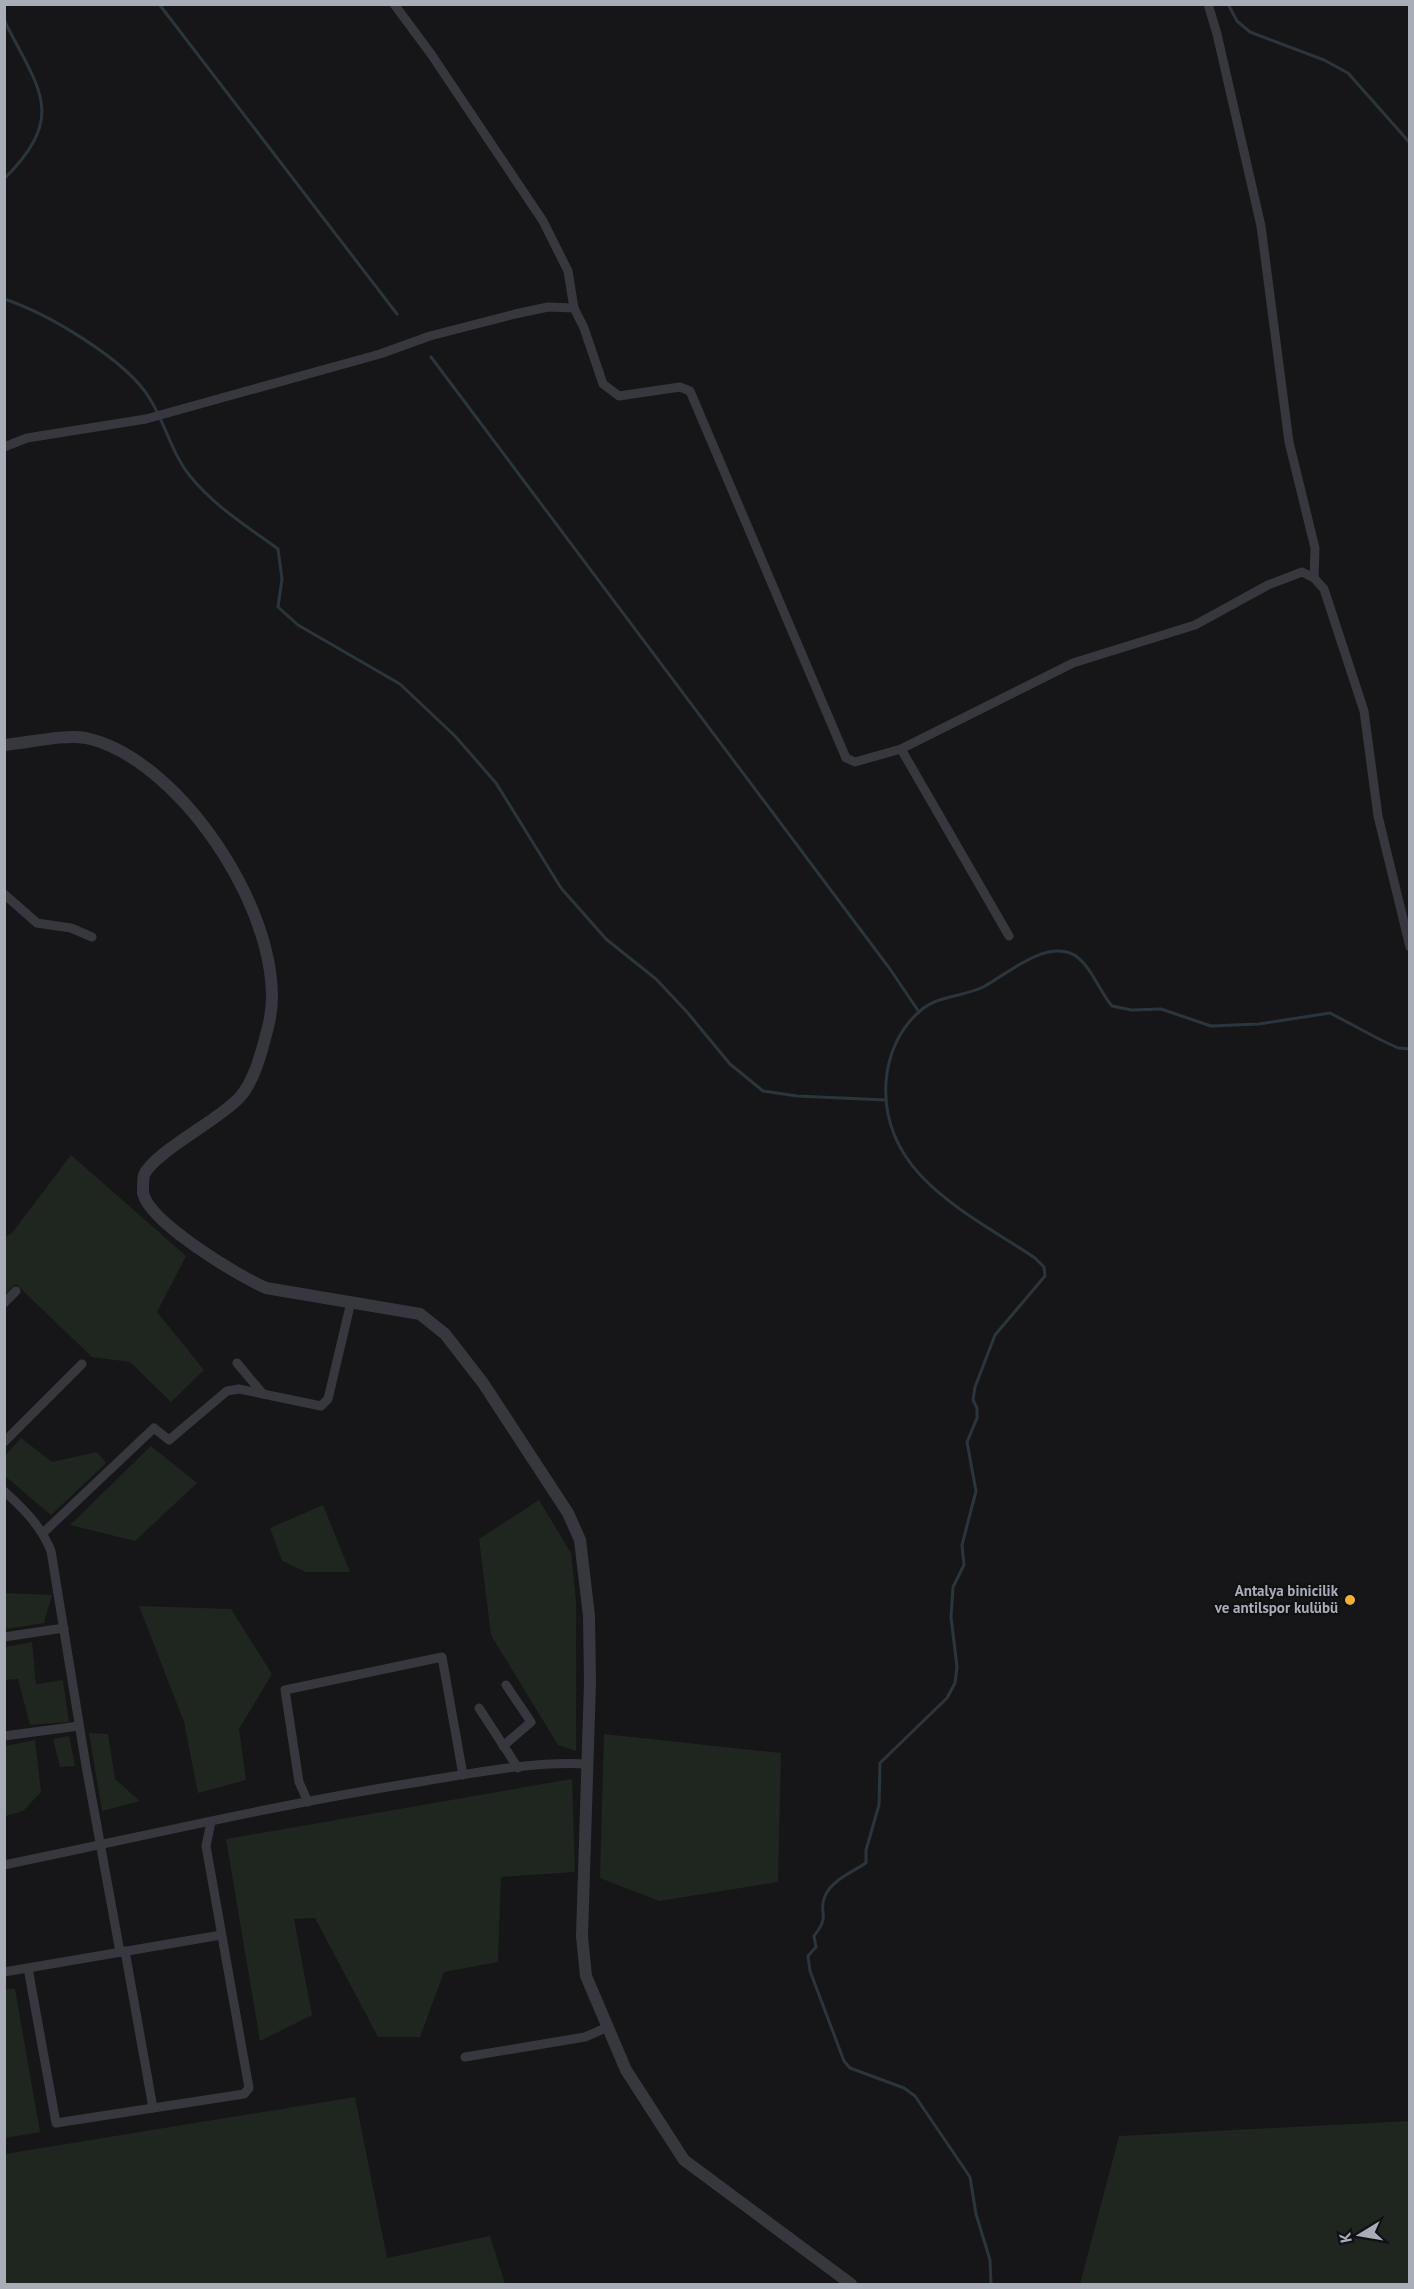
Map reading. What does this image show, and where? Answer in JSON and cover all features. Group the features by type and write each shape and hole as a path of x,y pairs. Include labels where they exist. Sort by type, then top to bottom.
{"street":[{"path":"394,4 431,54 543,221 568,271 574,308 584,328 603,384 619,396 680,387 690,391 846,758 855,762 901,749 1073,663 1195,625 1268,585 1302,572 1314,578 1324,589 1364,711 1378,816 1410,947"},
{"path":"1208,4 1262,226 1289,442 1316,548 1314,578"},
{"path":"4,447 27,438 146,419 504,317 548,307 574,308"},
{"path":"4,745 84,738 137,763 182,798 217,842 243,889 263,940 273,984 269,1026 250,1082 239,1098 197,1132 156,1159 144,1175 143,1192 149,1207 164,1222 245,1279 266,1288 302,1296 420,1314 446,1334 483,1383 568,1513 580,1540 586,1582 590,1682 582,1936 586,1976 626,2070 684,2160 851,2284"},
{"path":"901,749 1009,936"},
{"path":"4,894 37,923 71,928 92,937"},
{"path":"4,1303 16,1291"},
{"path":"43,1533 154,1428 169,1440 227,1391 239,1389 321,1406 328,1399 351,1302"},
{"path":"237,1363 263,1394"},
{"path":"4,1442 82,1364"},
{"path":"4,1491 29,1514 43,1533 51,1551 80,1726 153,2108"},
{"path":"4,1638 64,1628"},
{"path":"308,1802 298,1782 285,1690 442,1657 463,1775"},
{"path":"503,1746 531,1722 506,1685"},
{"path":"479,1708 518,1768"},
{"path":"4,1736 80,1726"},
{"path":"4,1865 308,1802 463,1775 564,1763 588,1764"},
{"path":"28,1968 56,2122 244,2094 249,2088 206,1846 210,1822"},
{"path":"4,1972 221,1935"},
{"path":"465,2057 585,2037 608,2027"}],"shaded area":[{"path":"71,1155 186,1256 157,1312 204,1370 171,1402 130,1362 92,1357 16,1284 5,1294 5,1237 12,1233"},
{"path":"21,1438 52,1462 97,1452 106,1463 51,1515 5,1476 5,1456"},
{"path":"151,1446 197,1483 135,1541 70,1525"},
{"path":"539,1500 571,1553 576,1601 576,1751 558,1745 491,1635 479,1539"},
{"path":"323,1505 350,1572 306,1572 282,1561 270,1528"},
{"path":"5,1593 52,1595 44,1623 5,1629"},
{"path":"139,1606 231,1609 272,1674 239,1729 246,1780 198,1793 184,1722"},
{"path":"32,1642 36,1684 63,1680 69,1722 30,1725 18,1679 5,1680 5,1647"},
{"path":"89,1733 108,1734 115,1779 140,1801 102,1811"},
{"path":"604,1734 781,1753 778,1882 659,1901 600,1878"},
{"path":"69,1736 75,1766 60,1767 53,1739"},
{"path":"35,1740 41,1792 23,1811 5,1816 5,1746"},
{"path":"572,1779 575,1872 501,1877 498,1962 444,1972 420,2037 378,2037 315,1918 294,1919 312,2015 260,2041 226,1839"},
{"path":"4,1989 15,1989 40,2132 5,2138"},
{"path":"355,2097 387,2258 490,2236 505,2284 5,2284 5,2154"},
{"path":"1409,2121 1409,2284 1080,2284 1119,2136"}],"waterway":[{"path":"159,4 397,314"},
{"path":"1228,4 1237,21 1250,32 1324,60 1348,73 1410,143"},
{"path":"4,20 28,65 41,102 41,119 36,137 24,157 4,179"},
{"path":"4,299 42,315 84,340 124,369 139,384 155,408 178,458 199,487 220,506 278,549 282,579 278,607 298,625 400,684 455,736 496,783 561,888 606,939 656,979 730,1064 763,1091 797,1096 885,1100"},
{"path":"431,357 890,969 919,1012"},
{"path":"991,2284 990,2260 976,2214 970,2177 915,2096 904,2088 850,2068 844,2061 810,1971 808,1956 816,1947 814,1936 822,1923 822,1907 828,1891 842,1877 866,1863 866,1850 879,1805 880,1763 947,1698 955,1683 957,1667 951,1617 953,1587 964,1565 962,1545 976,1491 967,1442 977,1418 977,1408 973,1400 975,1387 995,1335 1045,1276 1044,1267 1035,1258 958,1207 913,1167 898,1143 888,1114 886,1082 892,1052 906,1026 927,1006 983,987 1036,956 1059,951 1070,953 1083,962 1112,1006 1131,1010 1161,1009 1211,1026 1259,1024 1330,1013 1398,1048 1410,1049"}],"place":[{"name":"Antalya binicilik ve antilspor kulübü","path":"1350,1600"}]}
